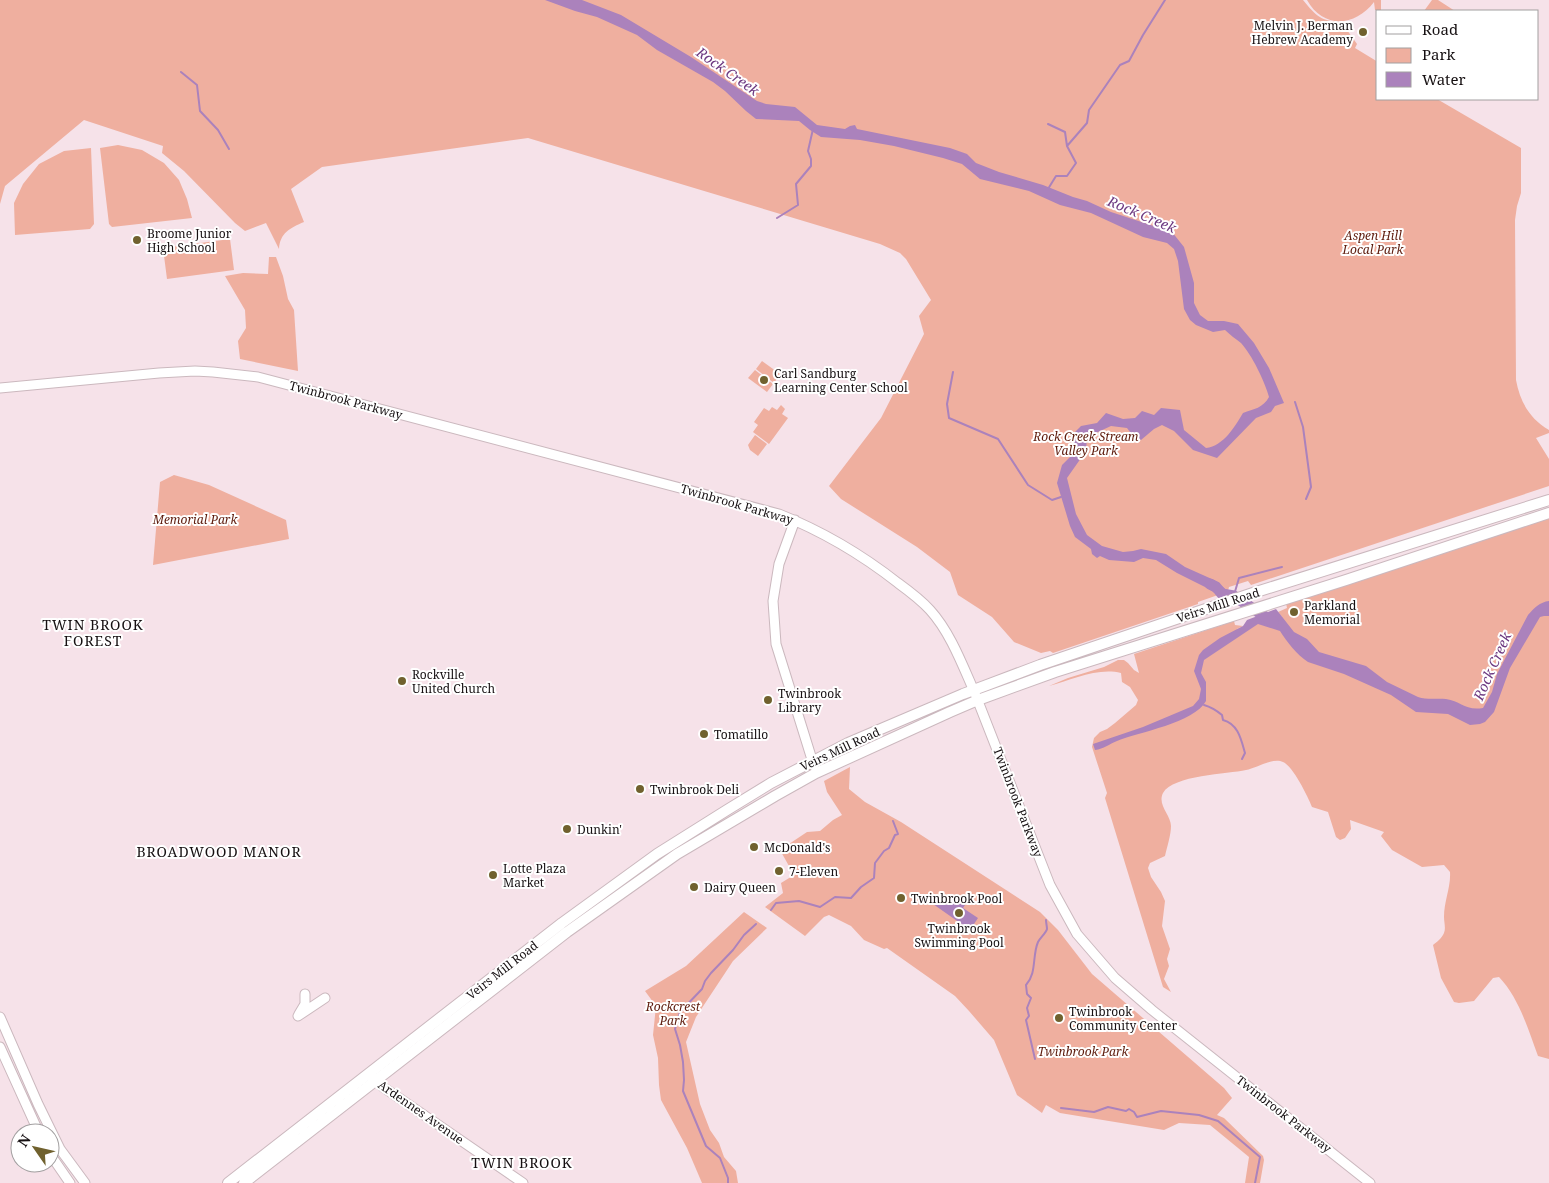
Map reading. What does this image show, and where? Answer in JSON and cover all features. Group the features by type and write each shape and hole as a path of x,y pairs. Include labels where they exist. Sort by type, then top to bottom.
{"main road":[{"name":"Veirs Mill Road","path":"564,928 677,854 816,773 1034,667 1253,593 1549,500"},
{"name":"Veirs Mill Road","path":"244,1183 372,1078 564,928 617,883 678,841 763,788 848,743 976,695 1055,672 1499,531 1549,513"},
{"name":"Veirs Mill Road","path":"228,1183 372,1078"}],"street":[{"name":"Twinbrook Parkway","path":"0,388 186,372 212,372 258,377 779,514 817,530 880,568 930,611 956,650 976,695 1050,885 1077,934 1122,984 1370,1183"},
{"path":"795,520 779,564 773,601 776,644 816,773"},
{"path":"305,994 305,1004 298,1016 325,998"},
{"path":"0,1016 38,1104 60,1149 85,1183"},
{"path":"0,1047 34,1123"},
{"name":"Ardennes Avenue","path":"372,1078 523,1183"},
{"path":"60,1168 70,1183"}],"green space":[{"name":"Rock Creek Stream Valley Park","path":"0,0 1303,0 1320,17 1342,23 1357,44 1355,48 1376,61 1376,100 1439,100 1521,148 1521,193 1515,220 1516,380 1523,403 1536,421 1549,430 1549,433 1536,438 1549,459 1549,486 1251,585 1248,581 1229,587 1228,591 1225,589 1214,593 1218,595 1198,602 1198,604 1053,653 1050,651 1041,653 1014,642 992,617 958,595 950,572 917,547 841,499 829,486 881,418 924,334 919,316 931,300 906,259 900,253 880,244 528,138 322,167 291,189 304,222 284,235 279,249 266,223 245,231 184,171 162,153 163,146 84,120 5,186 0,204"},
{"path":"1307,0 1381,0 1381,10 1375,10 1374,2 1358,16 1349,20 1330,20 1322,16"},
{"path":"1432,0 1438,0 1453,10 1425,10"},
{"path":"118,145 142,150 164,163 179,180 192,218 112,227 109,224 100,148"},
{"path":"91,148 94,224 90,229 15,235 14,203 23,184 39,164 64,151"},
{"path":"230,239 234,270 167,279 163,248"},
{"path":"269,257 276,257 283,276 288,299 294,310 298,371 240,359 238,341 246,328 245,310 225,276 243,273 268,274"},
{"path":"762,361 780,374 774,383 756,369"},
{"path":"755,370 773,384 767,392 748,378"},
{"path":"781,405 785,409 782,414 788,418 769,444 753,432 758,425 754,422 764,408 769,411 772,407 777,410"},
{"path":"755,435 767,444 758,456 750,450 748,445"},
{"name":"Memorial Park","path":"174,475 209,485 286,520 289,539 153,565 160,482"},
{"path":"1549,516 1549,1059 1538,1056 1517,1004 1499,977 1493,978 1474,1001 1459,1003 1454,1002 1441,978 1433,945 1441,938 1445,931 1444,911 1450,872 1444,865 1422,867 1392,850 1381,836 1384,832 1350,820 1351,829 1345,838 1340,840 1336,837 1328,812 1312,807 1296,775 1287,765 1279,761 1246,770 1202,776 1178,782 1163,793 1162,802 1170,822 1170,837 1165,856 1150,863 1148,868 1165,901 1162,926 1170,949 1167,959 1169,966 1164,979 1171,992 1163,987 1105,798 1107,793 1092,747 1094,738 1136,705 1138,700 1130,687 1122,682 1121,673 1094,673 1049,686 1104,667 1118,660 1124,660 1139,673 1134,654 1234,621 1235,625 1243,626 1237,629 1282,617 1278,612 1287,608 1286,603"},
{"name":"Twinbrook Park","path":"850,767 849,789 865,802 901,822 1040,912 1058,930 1092,974 1224,1088 1232,1098 1217,1115 1224,1118 1263,1156 1260,1183 1245,1183 1249,1157 1210,1125 1179,1123 1164,1130 1060,1113 1046,1105 1042,1113 1017,1095 994,1040 955,996 887,948 884,949 864,940 851,926 829,915 824,917 805,936 765,907 783,893 781,883 794,875 780,850 807,832 820,831 842,815 827,792 824,781"},
{"name":"Rockcrest Park","path":"744,912 767,928 733,961 696,1017 686,1042 700,1104 710,1130 719,1143 724,1157 736,1171 738,1183 702,1183 687,1148 661,1100 658,1058 653,1035 656,1006 645,991 686,966"}],"water":[{"path":"545,0 582,0 621,15 691,57 757,101 766,104 795,107 817,125 845,129 855,125 857,129 950,148 967,154 976,163 999,172 1043,185 1111,212 1172,232 1184,247 1194,283 1194,303 1200,315 1208,321 1224,321 1238,324 1254,343 1269,368 1284,403 1275,406 1271,412 1256,418 1217,458 1193,450 1174,431 1162,425 1141,440 1133,436 1127,428 1111,426 1087,437 1086,451 1067,478 1076,514 1087,535 1102,546 1123,552 1141,549 1166,554 1185,567 1214,580 1228,591 1218,595 1156,560 1143,558 1134,562 1109,560 1100,556 1097,558 1092,554 1091,549 1075,537 1057,483 1062,465 1072,455 1074,433 1081,426 1097,423 1106,413 1123,419 1135,418 1142,411 1154,415 1161,408 1180,410 1184,430 1206,448 1218,444 1233,429 1243,413 1261,406 1269,397 1258,369 1241,343 1225,330 1213,332 1196,325 1190,320 1184,309 1178,261 1174,249 1167,243 1143,237 1091,213 1060,205 1029,191 980,179 962,164 943,158 860,140 821,137 799,121 756,119 713,82 657,50 637,35 597,17"},
{"path":"1549,601 1549,616 1540,617 1510,668 1494,712 1485,722 1480,724 1470,725 1448,714 1416,712 1391,695 1344,674 1308,662 1292,648 1280,631 1258,624 1204,660 1201,673 1206,682 1206,701 1200,709 1178,721 1117,741 1101,749 1095,750 1093,744 1143,727 1193,706 1199,699 1201,689 1194,671 1199,655 1203,650 1220,638 1243,626 1247,620 1276,609 1294,632 1307,639 1319,652 1366,666 1387,682 1418,697 1446,699 1467,707 1483,708 1492,692 1497,674 1528,615 1537,606"},
{"name":"Twinbrook Swimming Pool","path":"941,892 956,902 960,897 967,902 963,908 978,918 970,930 933,904"}],"waterway":[{"path":"1048,189 1056,176 1067,176 1076,163 1067,146 1087,123 1089,110 1120,65 1129,61 1165,0"},
{"path":"181,72 197,85 200,111 218,130 229,149"},
{"path":"1048,124 1065,132 1067,146"},
{"path":"777,218 798,205 796,184 811,166 808,151 813,129"},
{"path":"953,372 947,404 949,418 998,439 1028,485 1052,500 1061,497"},
{"path":"1295,402 1303,427 1311,487 1306,499"},
{"path":"1234,595 1239,578 1282,567"},
{"name":"Rock Creek","path":"1210,584 1216,587 1222,594 1234,596 1273,622"},
{"path":"1204,705 1222,715 1223,720 1235,729 1240,737 1245,753 1242,759"},
{"path":"771,910 776,903 799,901 820,907 835,897 851,898 861,887 874,878 875,863 884,851 889,848 895,835 898,834 893,821"},
{"path":"1035,1059 1026,1020 1029,1016 1027,1008 1031,998 1027,994 1026,985 1032,975 1038,942 1047,929 1046,920"},
{"path":"728,1183 728,1178 720,1158 706,1146 683,1091 683,1062 675,1029 680,1012 702,989 711,973 756,924"},
{"path":"1061,1108 1094,1112 1108,1107 1126,1111 1129,1109 1137,1117 1161,1111 1199,1115 1218,1121 1260,1157 1255,1183"}],"place":[{"name":"Melvin J. Berman Hebrew Academy","path":"1363,32"},
{"name":"Broome Junior High School","path":"137,240"},
{"name":"Carl Sandburg Learning Center School","path":"764,380"},
{"name":"Parkland Memorial","path":"1294,612"},
{"name":"Rockville United Church","path":"402,681"},
{"name":"Twinbrook Library","path":"768,700"},
{"name":"Tomatillo","path":"704,734"},
{"name":"Twinbrook Deli","path":"640,789"},
{"name":"Dunkin'","path":"567,829"},
{"name":"McDonald's","path":"754,847"},
{"name":"7-Eleven","path":"779,871"},
{"name":"Lotte Plaza Market","path":"493,875"},
{"name":"Dairy Queen","path":"694,887"},
{"name":"Twinbrook Pool","path":"901,898"},
{"name":"Twinbrook Swimming Pool","path":"959,913"},
{"name":"Twinbrook Community Center","path":"1059,1018"}],"district":[{"name":"TWIN BROOK FOREST","path":"93,632"},
{"name":"BROADWOOD MANOR","path":"219,851"},
{"name":"TWIN BROOK","path":"522,1162"}],"park label":[{"name":"Aspen Hill Local Park","path":"1373,242"}]}
